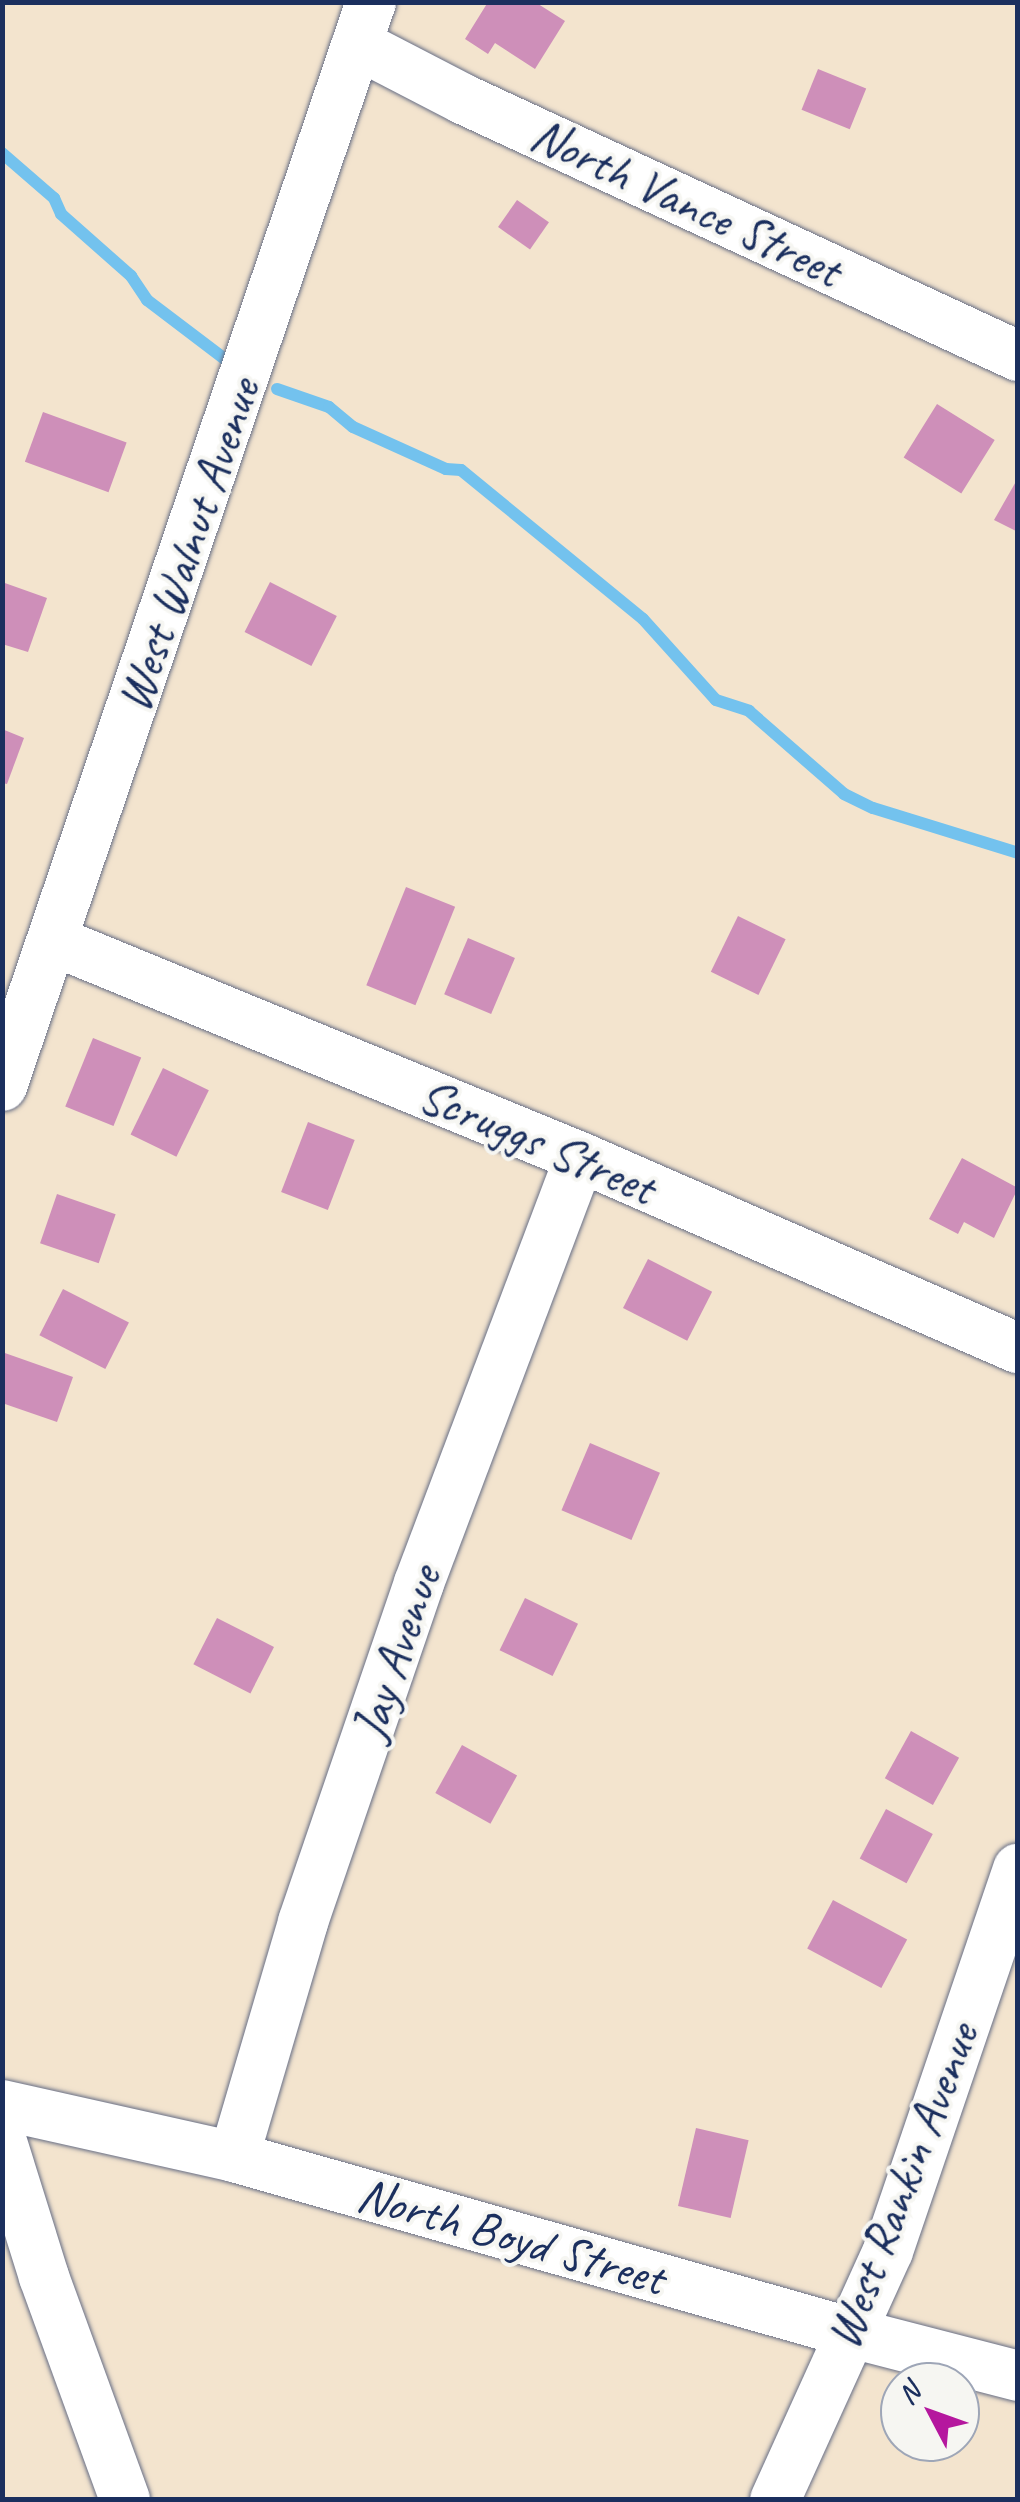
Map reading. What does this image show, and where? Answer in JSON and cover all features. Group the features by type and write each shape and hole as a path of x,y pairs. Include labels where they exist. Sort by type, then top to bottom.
{"street":[{"name":"North Vance Street","path":"364,23 462,99 1018,356"},
{"name":"West Walnut Avenue","path":"2,1086 364,23"},
{"name":"Scruggs Street","path":"54,941 580,1157 1018,1348"},
{"name":"Jay Avenue","path":"234,2157 302,1922 400,1640 580,1157"},
{"name":"West Rankin Avenue","path":"774,2500 888,2251 1018,1869"},
{"name":"North Boyd Street","path":"2,2105 234,2157 848,2332 1018,2376"},
{"path":"2,2142 44,2278 125,2500"}],"building":[{"path":"488,2 535,2 565,21 535,69 495,43 488,54 465,39"},
{"path":"818,69 866,88 850,129 802,110"},
{"path":"517,200 549,222 530,249 498,227"},
{"path":"937,404 995,440 961,493 904,457"},
{"path":"43,412 127,442 109,492 25,462"},
{"path":"1018,478 1018,532 994,520"},
{"path":"2,582 47,598 28,652 2,644"},
{"path":"270,582 337,616 311,666 245,632"},
{"path":"2,729 24,738 7,784 2,783"},
{"path":"406,887 455,907 415,1005 366,985"},
{"path":"738,916 786,939 758,995 711,972"},
{"path":"468,938 515,958 491,1014 444,994"},
{"path":"93,1038 141,1057 113,1126 65,1107"},
{"path":"163,1068 209,1090 176,1157 131,1135"},
{"path":"308,1122 355,1140 328,1210 281,1192"},
{"path":"962,1158 1018,1188 994,1238 964,1222 958,1234 929,1219"},
{"path":"57,1194 116,1214 99,1263 40,1243"},
{"path":"648,1259 712,1292 687,1341 623,1308"},
{"path":"63,1289 129,1323 105,1369 39,1335"},
{"path":"2,1352 73,1377 57,1422 2,1403"},
{"path":"590,1443 660,1473 631,1540 561,1510"},
{"path":"525,1598 578,1624 553,1676 500,1650"},
{"path":"217,1618 274,1647 250,1693 193,1664"},
{"path":"911,1731 959,1758 933,1805 885,1778"},
{"path":"462,1745 517,1776 490,1824 435,1793"},
{"path":"886,1809 933,1834 907,1883 860,1858"},
{"path":"833,1900 907,1939 881,1988 807,1949"},
{"path":"696,2128 749,2140 731,2218 678,2206"}],"waterway":[{"path":"2,153 54,198 61,214 131,276 147,300 234,366"},
{"path":"277,389 329,407 353,427 446,469 461,470 643,619 716,700 749,711 844,794 873,808 1018,853"}]}
